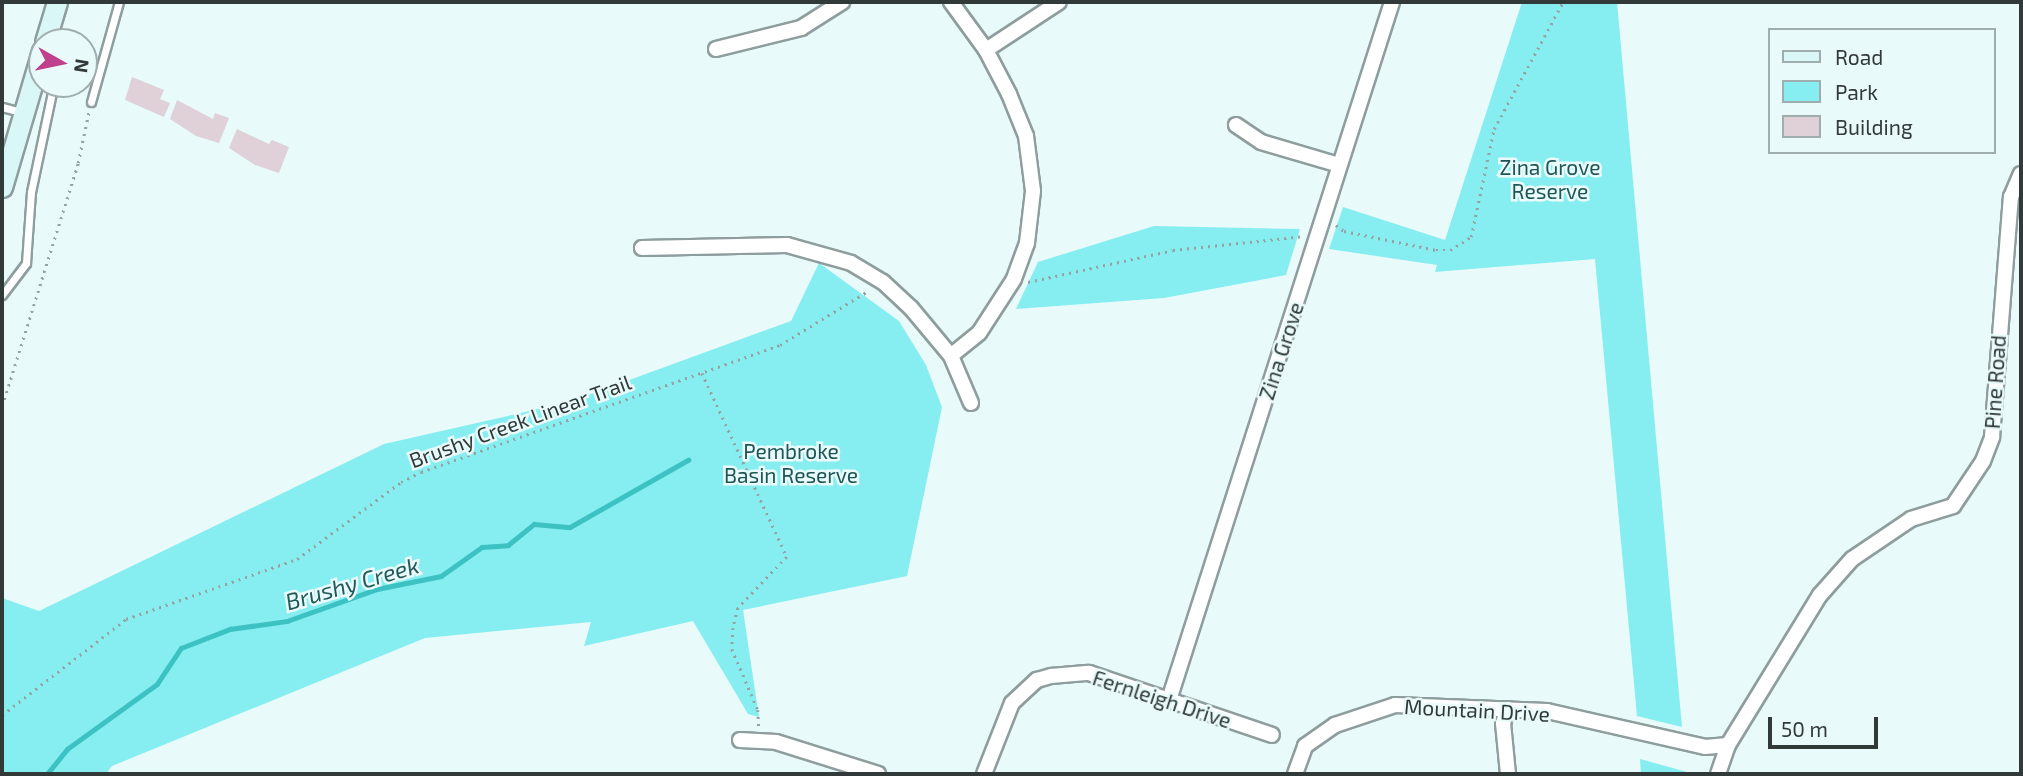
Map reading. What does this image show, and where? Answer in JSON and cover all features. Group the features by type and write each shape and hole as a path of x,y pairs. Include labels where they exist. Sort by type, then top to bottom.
{"main road":[{"path":"49,28 57,2"},
{"path":"2,187 28,97"}],"street":[{"path":"716,49 801,28 842,2"},
{"path":"951,2 986,50 1026,136 1031,217 1014,279 979,333 951,356"},
{"path":"986,50 1059,2"},
{"name":"Zina Grove","path":"1169,700 1392,2"},
{"path":"1236,125 1261,142 1339,164"},
{"name":"Pine Road","path":"1718,774 1728,745 1820,595 1852,559 1911,519 1953,506 1983,461 1992,437 2011,197 2021,174"},
{"path":"642,248 787,245 850,263 883,282 951,356 971,403"},
{"name":"Fernleigh Drive","path":"984,774 1001,722 1023,691 1037,680 1089,673 1272,735"},
{"name":"Mountain Drive","path":"1295,774 1305,746 1360,714 1395,705 1547,711 1705,747 1728,745"},
{"path":"1507,774 1503,723 1508,709"},
{"path":"740,740 760,739 878,774"}],"lane":[{"path":"91,102 119,2"},
{"path":"2,295 13,286 26,263 31,191 51,98"},
{"path":"2,107 23,113"}],"path":[{"path":"2,9 4,2"},
{"path":"2,406 67,200 91,102"},
{"name":"Brushy Creek Linear Trail","path":"2,715 126,619 297,559 401,482 421,471 780,345 883,282"},
{"path":"702,373 787,557 738,608 733,628 732,649 758,710 760,739"}],"green space":[{"name":"Zina Grove Reserve","path":"1522,2 1617,2 1682,727 1637,716 1595,259 1435,272 1437,265 1329,249 1343,207 1445,240"},
{"path":"1154,226 1300,229 1286,275 1164,298 1016,309 1038,262"},
{"name":"Pembroke Basin Reserve","path":"819,263 899,321 926,365 942,407 907,576 743,610 759,717 748,714 693,621 584,646 591,622 425,638 112,766 106,774 2,774 2,598 39,611 384,444 569,402 791,321"},
{"path":"1640,759 1687,772 1687,774 1641,774"}],"building":[{"path":"132,77 164,90 160,99 170,103 164,117 125,100"},
{"path":"177,100 213,119 215,113 229,118 219,143 196,136 170,119"},
{"path":"237,129 269,144 272,140 289,147 279,173 255,165 229,148"}],"waterway":[{"name":"Brushy Creek","path":"47,774 67,749 157,684 181,648 230,629 287,621 377,589 441,576 482,547 508,545 534,524 570,527 688,460"}]}
